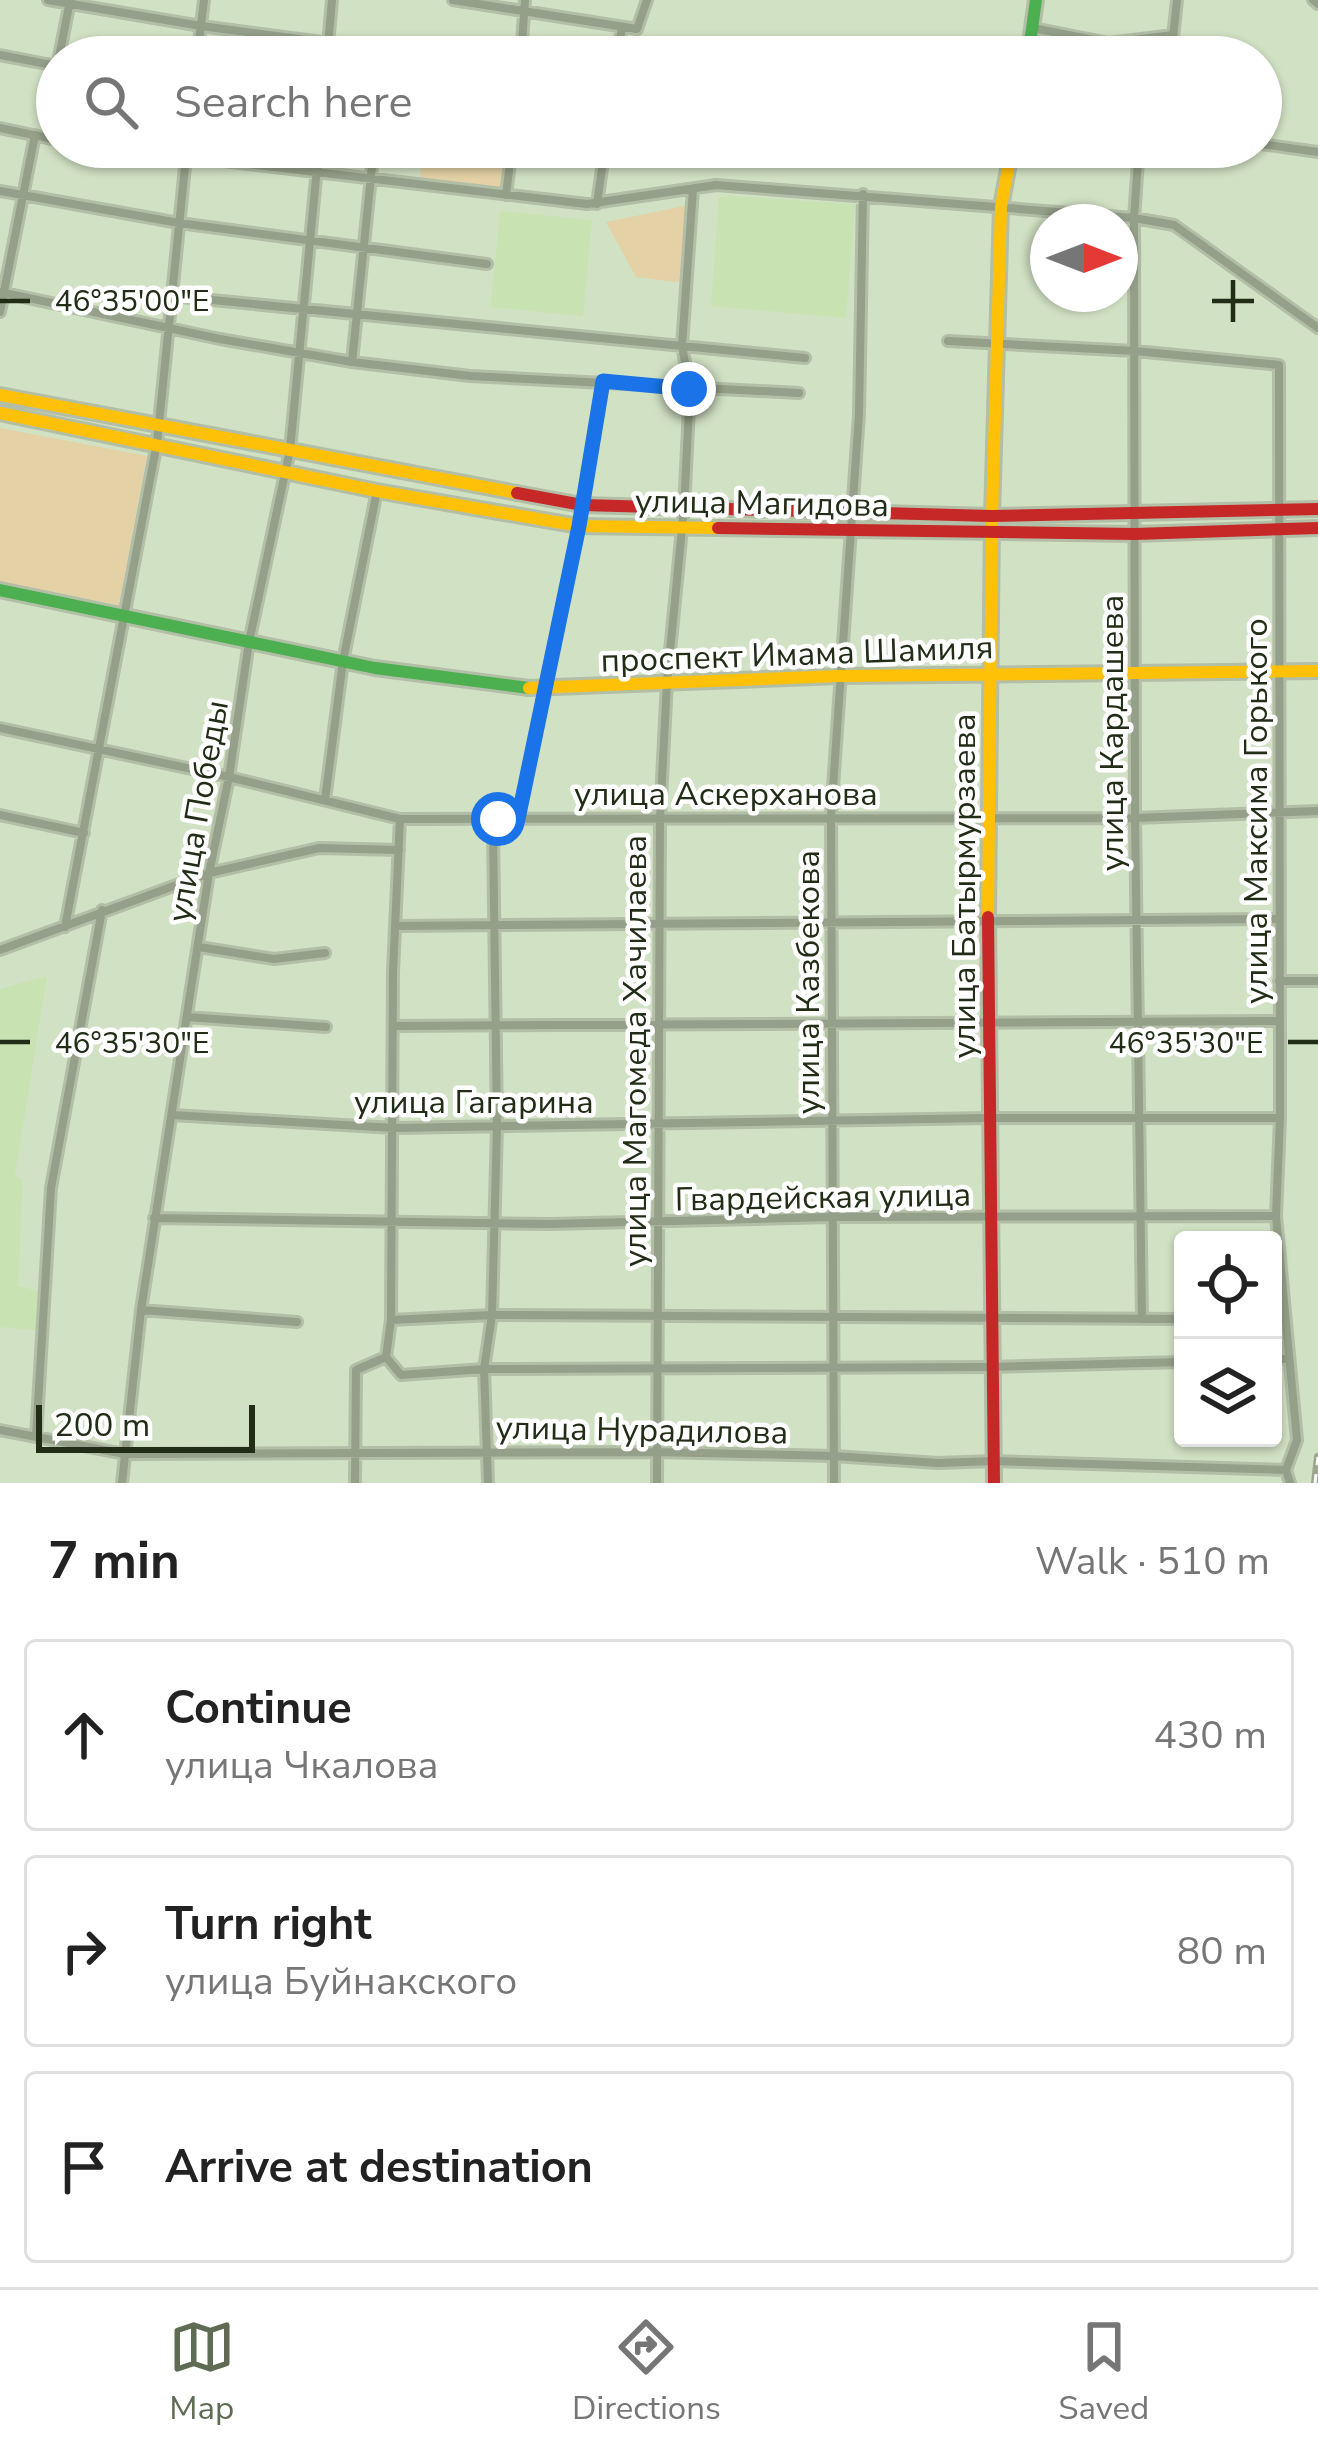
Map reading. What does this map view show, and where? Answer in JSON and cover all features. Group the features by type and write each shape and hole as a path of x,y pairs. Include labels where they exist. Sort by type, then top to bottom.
{"main road":[{"path":"1032,36 1036,0"},
{"name":"улица Батырмурзаева","path":"994,1483 989,1319 990,674 995,342 1001,206 1008,168"},
{"name":"улица Магидова","path":"0,395 582,505 992,516 1318,509"},
{"name":"улица Магидова","path":"0,413 377,491 579,526 1135,535 1318,528"},
{"name":"проспект Имама Шамиля","path":"0,590 343,661 492,686 546,689 839,676 1318,671"}],"street":[{"path":"48,0 281,36"},
{"path":"200,36 204,0"},
{"path":"329,36 332,0"},
{"path":"452,0 525,5 637,29 647,0"},
{"path":"1165,36 1173,35 1178,0"},
{"path":"63,36 70,2"},
{"path":"523,36 525,5"},
{"path":"620,36 622,27"},
{"path":"1033,28 1074,36"},
{"path":"0,55 36,60"},
{"path":"0,128 35,135 0,312"},
{"path":"1282,147 1318,152"},
{"path":"65,926 157,443 185,168"},
{"path":"273,168 597,204 716,185 1030,209"},
{"name":"улица Победы","path":"122,1483 140,1310 209,874 230,777 249,642 290,450 317,168"},
{"path":"352,362 372,168"},
{"path":"506,195 509,168"},
{"path":"597,204 602,168"},
{"name":"улица Кардашева","path":"1135,204 1138,168"},
{"name":"улица Магомеда Хачилаева","path":"657,1483 660,818 684,508 689,389 682,346 693,190"},
{"path":"0,191 179,223 487,264"},
{"name":"улица Казбекова","path":"833,1483 831,816 859,414 862,194"},
{"path":"1138,219 1174,225 1318,328"},
{"path":"2,292 352,362 470,376 800,392"},
{"path":"171,296 805,358"},
{"name":"улица Кардашева","path":"1135,312 1142,1318"},
{"path":"948,341 1135,351"},
{"name":"улица Максима Горького","path":"1135,351 1279,365 1280,1118 1276,1216 1297,1440 1286,1470"},
{"path":"518,819 579,526 603,381"},
{"path":"325,800 343,661 377,491"},
{"name":"улица Аскерханова","path":"0,728 400,819 1135,818 1318,811"},
{"path":"0,815 84,833"},
{"path":"400,819 391,1320 386,1357 401,1375 484,1369 1174,1362"},
{"path":"488,1483 484,1369 492,1315 497,1126 493,829 498,819"},
{"path":"0,950 209,874 319,848 399,850"},
{"path":"36,1437 51,1188 102,910"},
{"path":"395,926 1280,920"},
{"path":"199,947 274,959 325,953"},
{"path":"1280,981 1318,981"},
{"path":"188,1017 326,1028"},
{"path":"394,1026 1280,1021"},
{"name":"улица Гагарина","path":"172,1114 394,1128 1280,1118"},
{"name":"Гвардейская улица","path":"154,1218 657,1223 831,1217 1276,1216"},
{"path":"140,1310 297,1322"},
{"path":"391,1320 492,1315 1174,1319"},
{"path":"355,1483 356,1370 386,1357"},
{"path":"1282,1359 1288,1359"},
{"name":"улица Нурадилова","path":"0,1430 125,1454 657,1452 1286,1470"},
{"path":"1286,1470 1290,1483"}],"shaded area":[{"path":"421,168 506,168 503,191 421,183"},
{"path":"719,198 855,204 846,318 711,306"},
{"path":"689,205 683,283 636,277 606,222"},
{"path":"500,211 592,220 583,316 491,307"},
{"path":"0,428 147,456 119,605 0,582"},
{"path":"47,976 15,1175 23,1180 18,1286 38,1291 37,1330 0,1327 0,989"}],"railway":[{"path":"1315,1483 1318,1457"}],"traffic: fast":[{"path":"1031,36 1036,0"},
{"path":"0,590 375,668 529,688"}],"traffic: slow":[{"path":"988,917 992,516 1001,207 1008,168"},
{"path":"0,395 517,493"},
{"path":"0,413 377,491 579,526 718,528"},
{"path":"529,688 839,676 1318,671"}],"traffic: jam":[{"path":"517,493 582,505 992,516 1318,509"},
{"path":"718,528 1135,534 1318,528"},
{"path":"988,917 994,1483"}],"route":[{"path":"498,819 518,819 579,526 603,381 689,389"}]}
